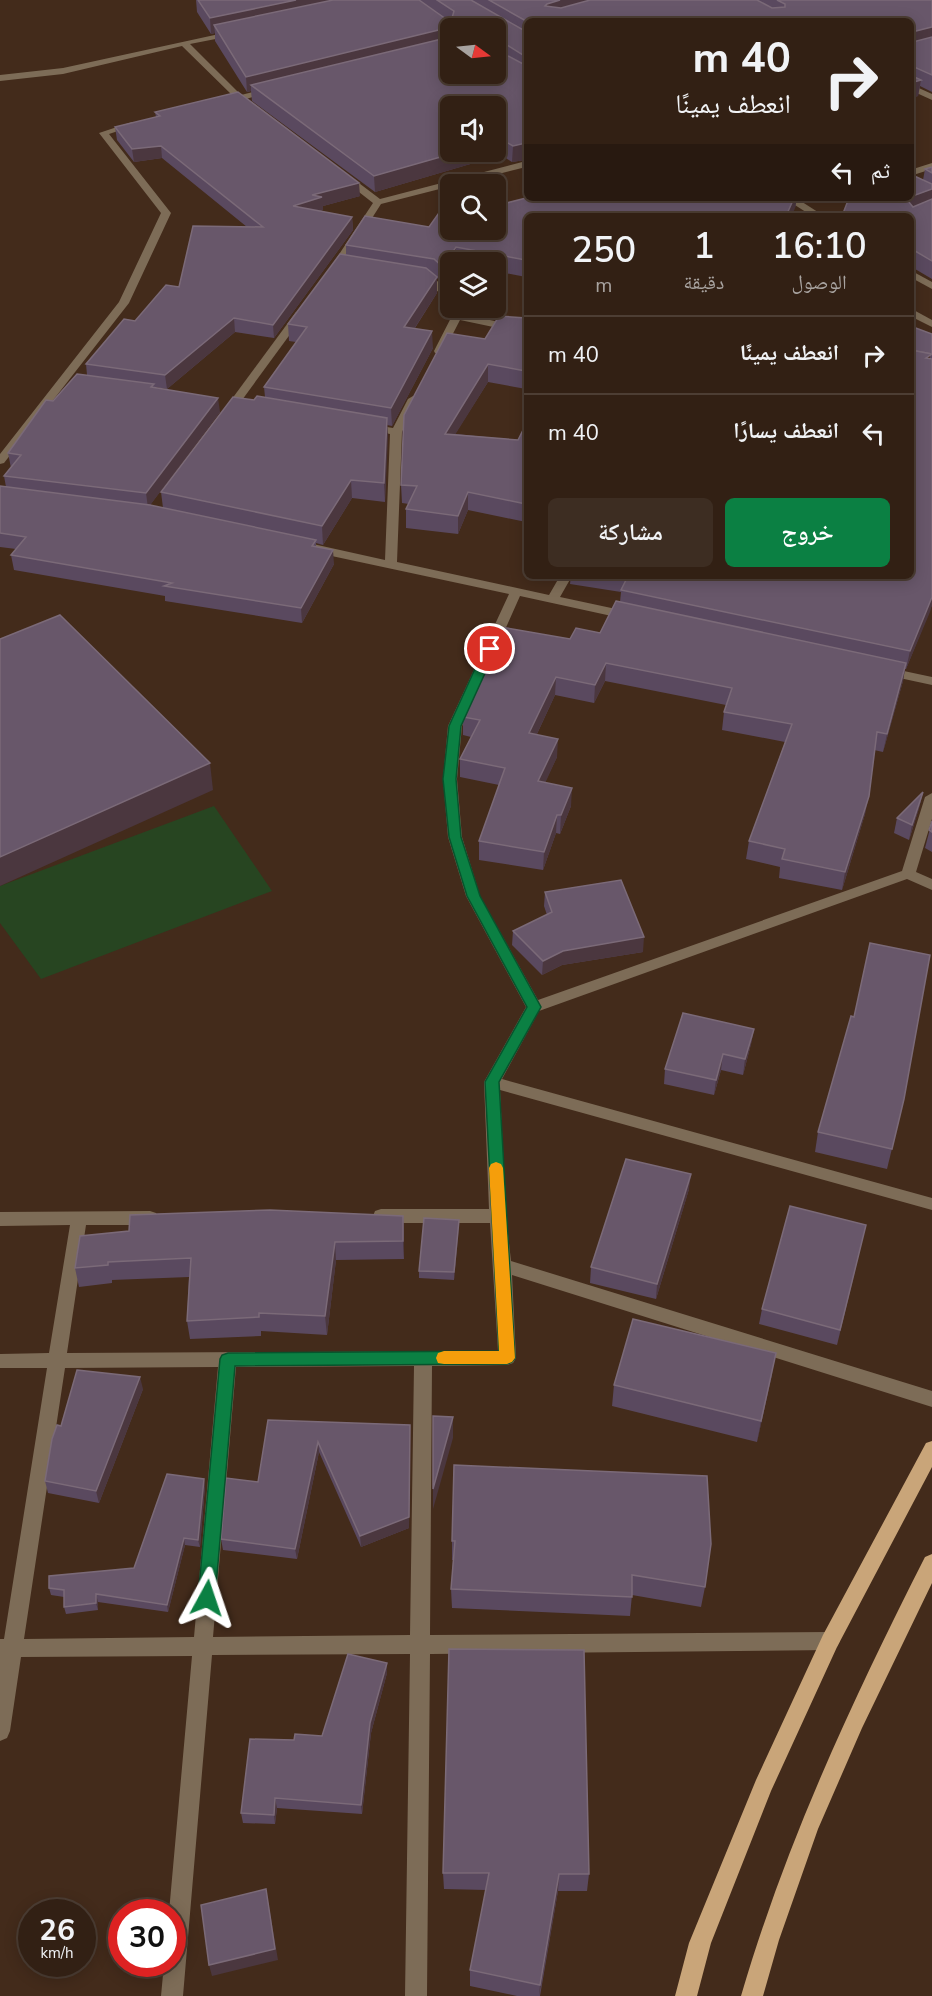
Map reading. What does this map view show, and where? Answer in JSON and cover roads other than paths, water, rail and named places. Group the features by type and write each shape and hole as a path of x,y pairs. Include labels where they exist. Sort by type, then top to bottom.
{"main road":[{"path":"686,1996 700,1943 759,1797 830,1641 932,1449"},
{"path":"752,1996 802,1844 891,1644 932,1563"}],"street":[{"path":"0,78 63,71 241,31"},
{"path":"184,43 238,98 257,112"},
{"path":"216,104 283,87"},
{"path":"914,88 932,97"},
{"path":"0,461 70,380 124,303 166,213 103,133 148,121"},
{"path":"323,284 378,202 524,165"},
{"path":"914,172 932,166"},
{"path":"332,167 378,202"},
{"path":"794,201 814,213"},
{"path":"337,265 349,267"},
{"path":"914,275 932,286"},
{"path":"407,276 430,280 440,289"},
{"path":"220,423 310,302"},
{"path":"914,313 932,324"},
{"path":"435,358 456,318"},
{"path":"480,318 524,330"},
{"path":"391,565 396,432 418,390"},
{"path":"361,426 396,432"},
{"path":"300,546 644,620"},
{"path":"552,600 564,579"},
{"path":"516,592 455,726 450,779 455,837 473,896 534,1007"},
{"path":"874,669 932,681"},
{"path":"908,874 932,797"},
{"path":"0,1361 507,1358 492,1082 534,1007 908,874 932,885"},
{"path":"492,1082 932,1204"},
{"path":"366,1216 498,1216"},
{"path":"0,1731 7,1648 58,1360 80,1218"},
{"path":"0,1219 163,1218"},
{"path":"503,1265 932,1399"},
{"path":"416,1996 423,1358"},
{"path":"172,1996 228,1359"},
{"path":"7,1648 830,1641"}]}
